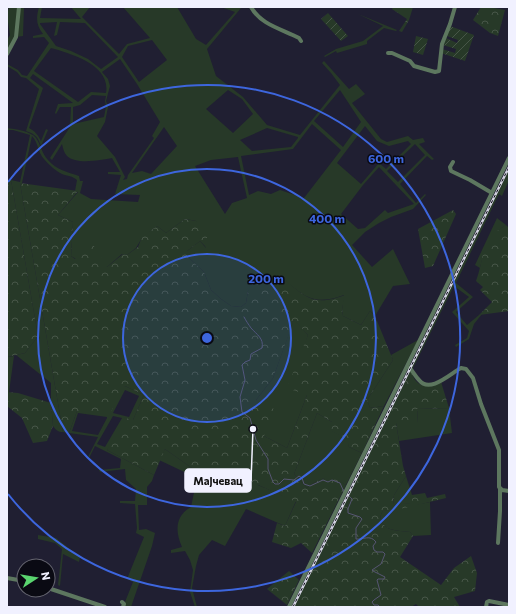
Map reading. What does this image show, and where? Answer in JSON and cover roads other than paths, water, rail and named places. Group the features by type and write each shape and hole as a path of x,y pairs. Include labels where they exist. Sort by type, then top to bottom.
{"street":[{"path":"7,54 16,37 19,7"},
{"path":"251,7 257,16 263,21 299,38 301,41"},
{"path":"388,53 392,53 410,61 414,66 435,72 439,71 442,44 452,20 455,7"},
{"path":"289,607 509,158"},
{"path":"453,162 450,167 450,171 470,180 492,193"},
{"path":"407,366 413,370 419,380 425,384 439,382 461,368 466,369 471,374 499,450 498,482 500,489 500,511 498,543"},
{"path":"500,489 509,491"},
{"path":"56,591 105,607"},
{"path":"486,607 487,602 489,601 509,605"},
{"path":"122,602 123,607"}],"waterway":[{"path":"244,317 251,328 260,337 262,348 251,354 250,360 242,365 245,380 240,397 242,412 250,418 256,440 268,459 268,469 273,482 275,484 279,484 284,479 294,480 299,476 302,478 304,484 310,486 323,480 328,482 332,480 340,483 344,492"},
{"path":"349,496 352,499 348,513 362,519 356,528 356,539 371,538 376,542 373,546 374,550 385,554 381,564 372,570 385,577 384,579 377,580 381,595 372,602 374,605 378,605 380,607"}],"railway":[{"path":"293,607 509,167"}],"place":[{"name":"Мајчевац","path":"253,429"}]}
